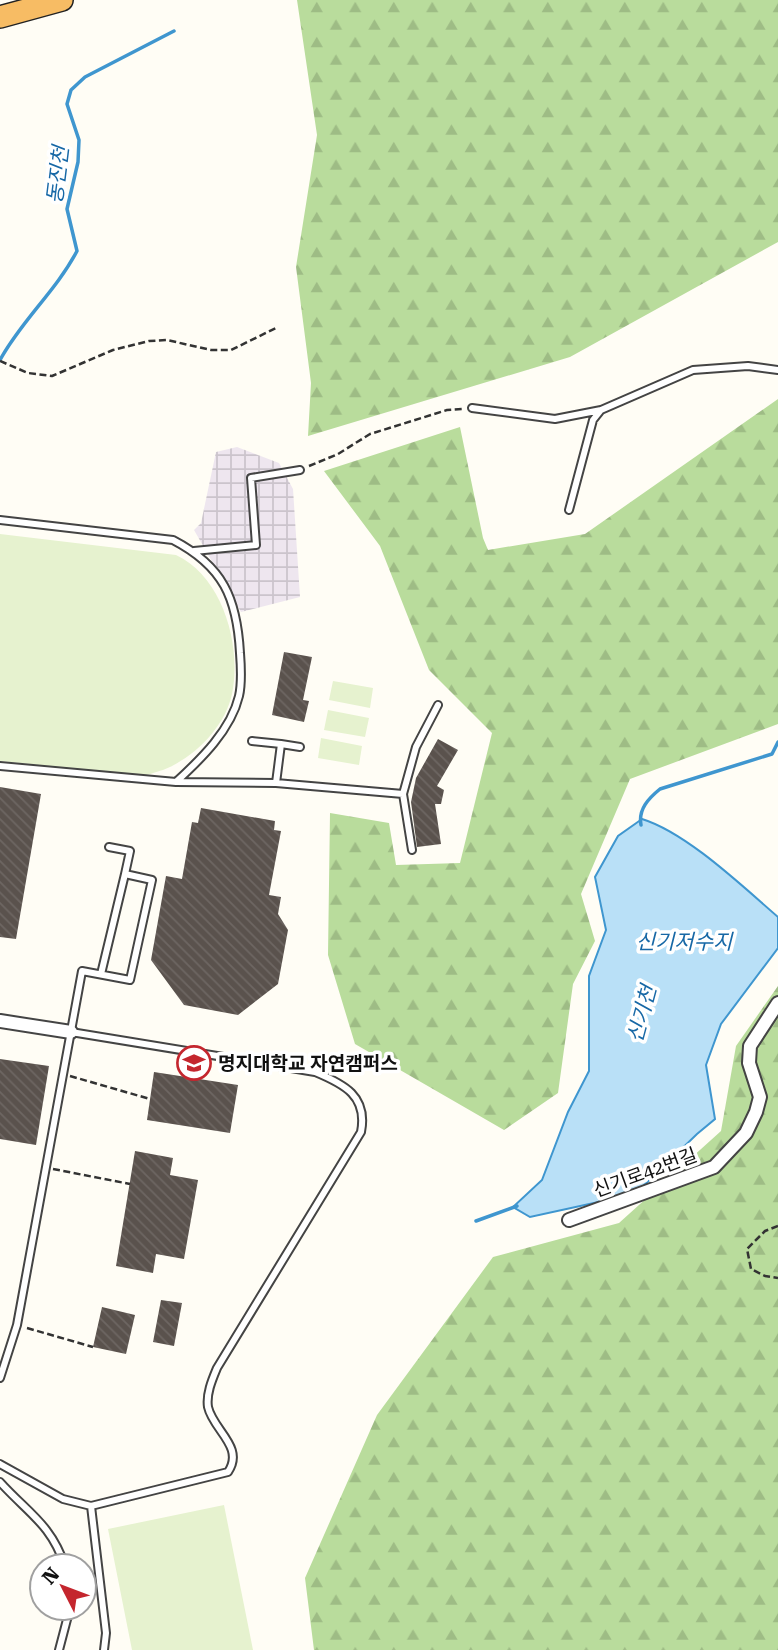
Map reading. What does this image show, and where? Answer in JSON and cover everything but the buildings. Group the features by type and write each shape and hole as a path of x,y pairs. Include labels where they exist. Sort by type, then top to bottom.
{"highway":[{"path":"0,17 62,0"}],"street":[{"name":"신기로42번길","path":"569,1220 714,1167 746,1133 756,1112 760,1097 749,1063 750,1046 778,1003"},
{"path":"0,1021 71,1032"}],"lane":[{"path":"472,408 555,419 601,410 693,370 748,366 778,370"},
{"path":"569,510 593,420 601,410"},
{"path":"194,551 256,544 251,478 300,470"},
{"path":"0,520 173,540 194,551 213,568 226,585 239,634 239,696 226,725 202,758 176,782"},
{"path":"412,850 403,794 416,747 438,705"},
{"path":"252,741 300,747"},
{"path":"276,783 281,744"},
{"path":"0,766 176,782 276,783 403,794"},
{"path":"101,974 130,851 109,847"},
{"path":"0,1378 17,1325 82,971 130,980 152,880 125,874"},
{"path":"0,1464 64,1499 91,1506 228,1472 233,1464 234,1452 208,1409 208,1397 216,1368 360,1132 363,1110 355,1096 338,1081 315,1072 71,1032"},
{"path":"0,1482 46,1526 61,1552"},
{"path":"91,1506 106,1633 104,1650"},
{"path":"59,1650 66,1622"}],"path":[{"path":"0,361 29,373 52,376 113,350 149,341 167,340 211,350 231,350 276,327"},
{"path":"300,470 338,454 370,434 447,410 472,408"},
{"path":"63,1074 150,1099"},
{"path":"46,1168 130,1184"},
{"path":"778,1226 765,1231 747,1249 751,1269 765,1276 778,1278"},
{"path":"17,1325 93,1347"}],"shaded area":[{"path":"237,447 279,463 293,489 300,597 241,612 194,530 201,523 216,452"}],"green space":[{"path":"297,0 778,0 778,242 570,357 308,436 311,383 296,267 317,135"},
{"path":"778,399 778,724 630,779 581,894 595,941 573,984 558,1093 504,1130 355,1044 328,955 330,813 389,823 396,865 460,863 492,733 429,670 380,546 324,471 460,427 483,538 488,550 585,534"},
{"path":"0,534 176,555 192,565 206,579 217,596 231,635 234,675 232,694 223,718 197,749 175,765 137,777 0,761"},
{"path":"333,681 373,688 370,708 329,700"},
{"path":"328,710 369,718 365,737 324,730"},
{"path":"321,738 362,746 359,765 318,758"},
{"path":"778,986 778,1650 314,1650 305,1578 377,1415 493,1257 619,1223 721,1131 736,1046"},
{"path":"224,1505 253,1650 132,1650 108,1529"}],"water":[{"name":"신기저수지","path":"642,819 695,848 778,917 778,948 721,1024 706,1065 715,1119 635,1194 530,1217 513,1207 542,1180 568,1112 589,1071 589,976 606,930 595,877 618,836"}],"waterway":[{"name":"동진천","path":"0,360 69,266 77,251 67,209 78,162 79,140 67,104 71,90 85,77 174,31"},
{"name":"신기천","path":"641,825 643,809 660,789 772,754 778,742"},
{"name":"신기천","path":"476,1221 517,1206"}],"place":[{"name":"명지대학교 자연캠퍼스","path":"194,1063"}]}
